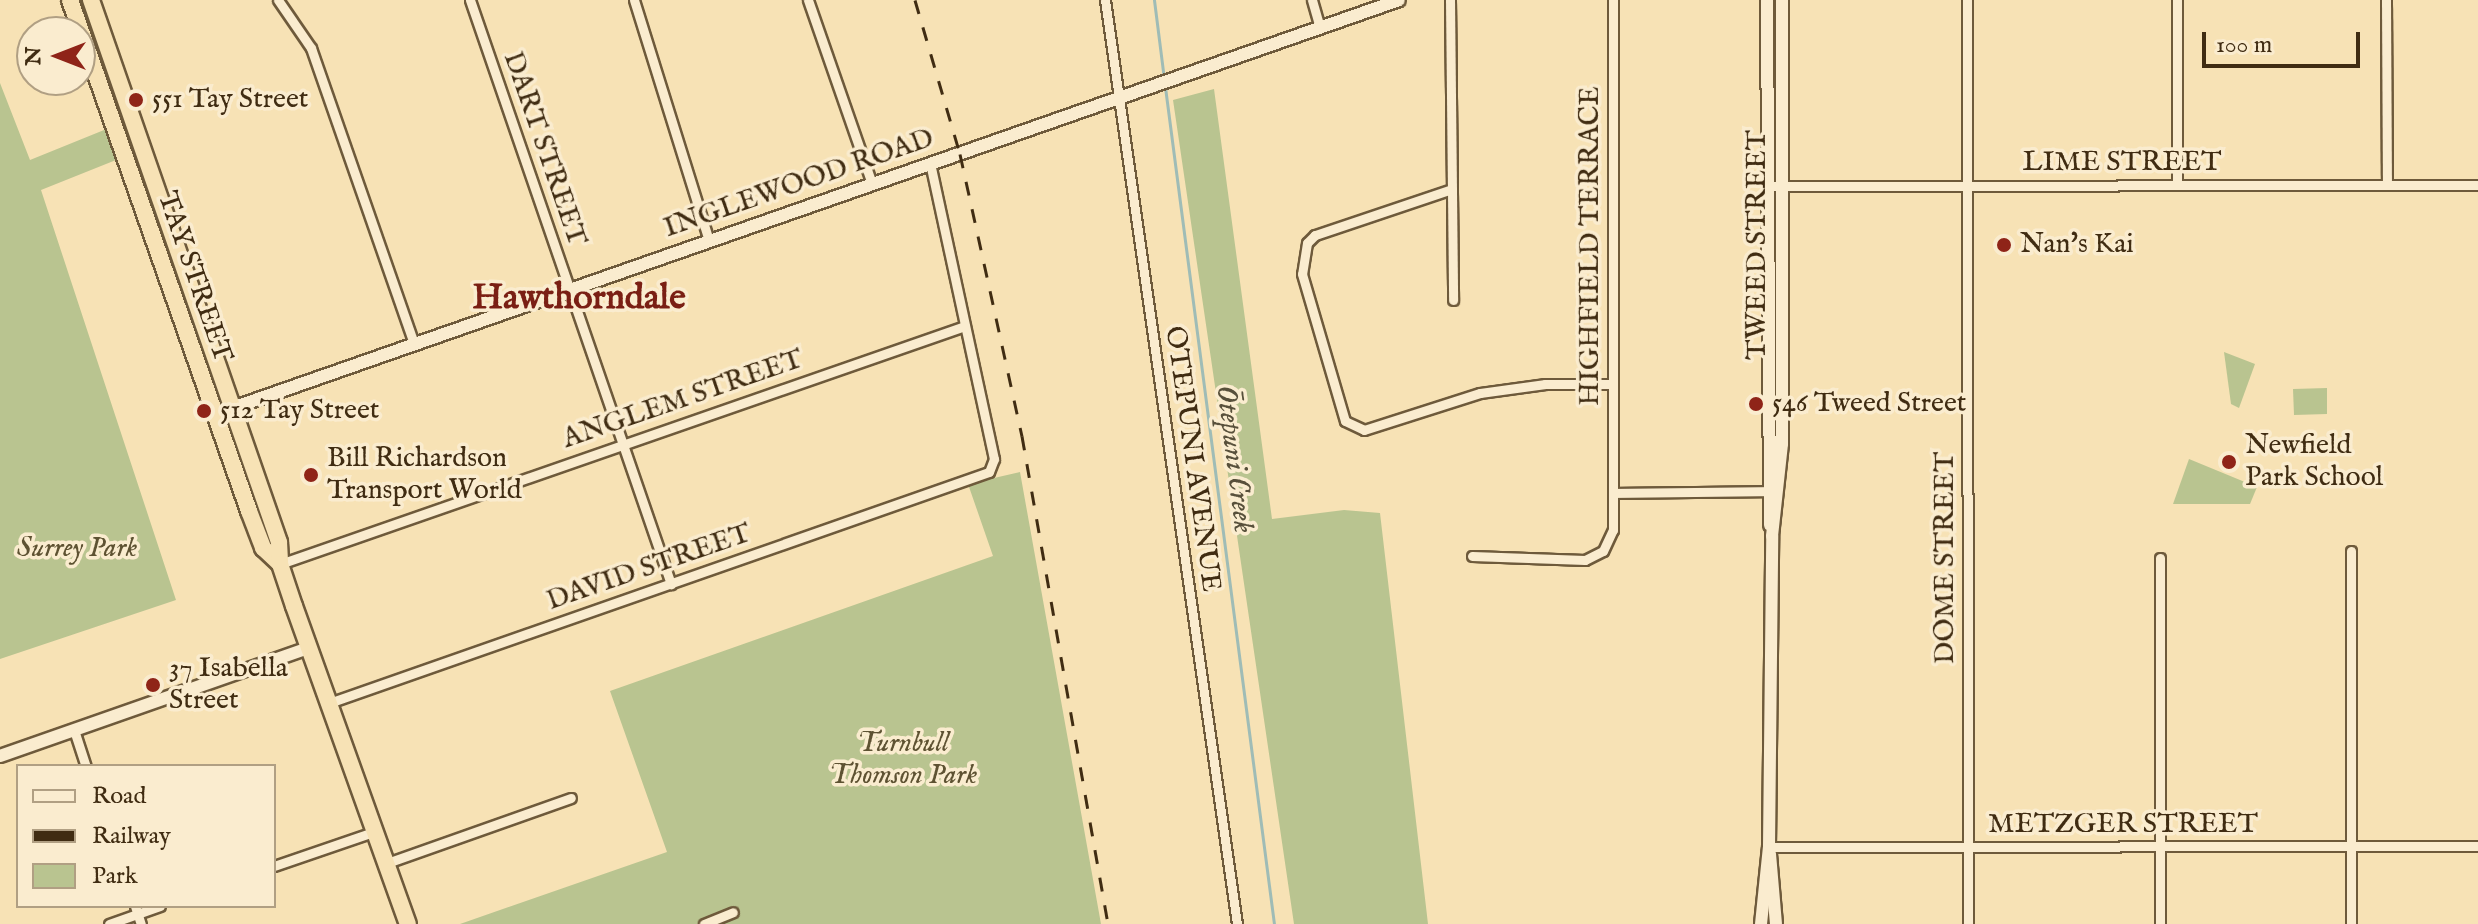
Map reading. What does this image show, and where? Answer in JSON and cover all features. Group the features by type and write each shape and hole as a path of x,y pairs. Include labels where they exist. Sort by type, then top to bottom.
{"highway":[{"name":"TAY STREET","path":"70,0 263,548 280,564"},
{"name":"TAY STREET","path":"91,0 279,542 280,564 408,924"},
{"path":"102,89 120,82"},
{"path":"157,248 176,242"}],"street":[{"path":"278,0 311,48 414,344"},
{"name":"DART STREET","path":"470,0 671,584"},
{"path":"634,0 709,241"},
{"path":"808,0 872,184"},
{"name":"OTEPUNI AVENUE","path":"1105,0 1237,924"},
{"path":"1312,0 1320,28"},
{"name":"INGLEWOOD ROAD","path":"215,414 1399,0"},
{"path":"1450,0 1453,300"},
{"name":"HIGHFIELD TERRACE","path":"1472,556 1570,562 1595,557 1613,530 1613,0"},
{"name":"TWEED STREET","path":"1767,0 1767,186 1774,491"},
{"name":"TWEED STREET","path":"1761,924 1769,847 1772,536 1782,186 1782,0"},
{"name":"DOME STREET","path":"1967,0 1968,924"},
{"path":"2177,0 2177,185"},
{"path":"2386,0 2387,185"},
{"path":"930,164 965,326"},
{"name":"LIME STREET","path":"1767,186 2478,185"},
{"path":"1452,189 1315,235 1307,243 1302,274 1345,421 1364,430 1480,393 1545,384 1613,384"},
{"name":"ANGLEM STREET","path":"280,564 965,326"},
{"name":"DAVID STREET","path":"329,703 984,475 994,459 965,326"},
{"path":"1615,493 1774,491"},
{"path":"2351,551 2351,924"},
{"path":"2160,558 2160,924"},
{"path":"0,756 309,648"},
{"path":"74,730 85,764"},
{"path":"387,863 571,798"},
{"path":"276,865 376,831"},
{"name":"METZGER STREET","path":"1769,847 2478,846"},
{"name":"TWEED STREET","path":"1769,847 1776,924"},
{"path":"704,924 733,912"},
{"path":"109,924 138,915"}],"green space":[{"name":"Surrey Park","path":"0,83 30,160 109,128 116,160 41,190 176,600 0,659"},
{"path":"1214,89 1272,519 1344,510 1380,513 1428,924 1294,924 1173,100"},
{"path":"2224,352 2255,364 2239,408 2231,404"},
{"path":"2327,388 2327,414 2294,415 2293,389"},
{"path":"2189,459 2257,487 2250,504 2173,504"},
{"name":"Turnbull Thomson Park","path":"1020,472 1101,924 460,924 667,852 610,691 993,556 968,484"}],"waterway":[{"name":"Ōtepuni Creek","path":"1154,0 1164,79"},
{"name":"Ōtepuni Creek","path":"1165,87 1274,924"}],"railway":[{"path":"915,0 960,154 1022,436 1108,924"}],"place":[{"name":"551 Tay Street","path":"136,100"},
{"name":"Nan's Kai","path":"2004,245"},
{"name":"546 Tweed Street","path":"1756,404"},
{"name":"512 Tay Street","path":"204,411"},
{"name":"Newfield Park School","path":"2229,462"},
{"name":"Bill Richardson Transport World","path":"311,475"},
{"name":"37 Isabella Street","path":"153,685"}],"district":[{"name":"Hawthorndale","path":"579,299"}]}
